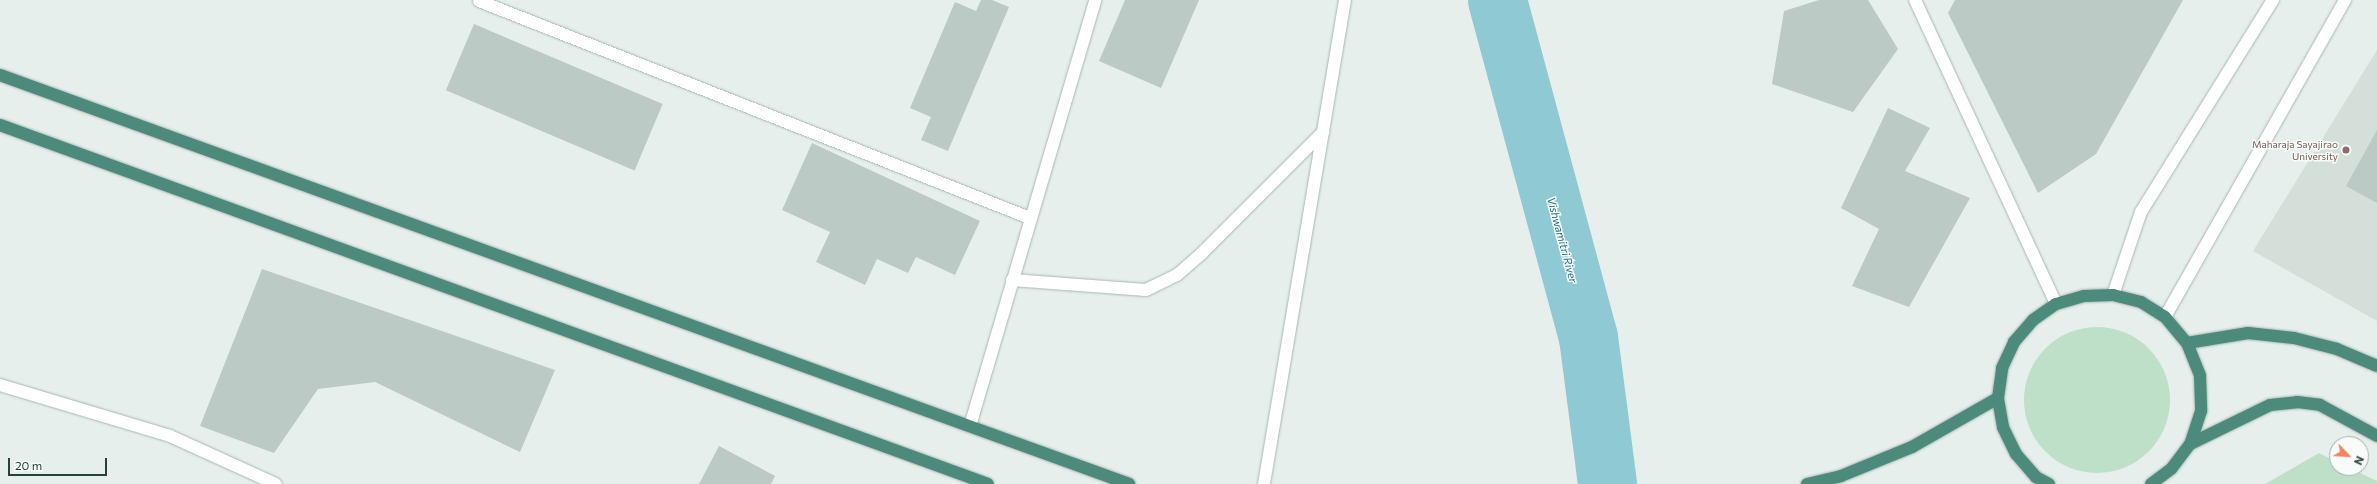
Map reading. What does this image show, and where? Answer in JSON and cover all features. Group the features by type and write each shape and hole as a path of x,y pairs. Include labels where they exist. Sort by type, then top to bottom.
{"highway":[{"path":"0,75 1129,484"},
{"path":"0,125 988,484"},
{"path":"2049,484 2036,476 2016,454 2003,427 1998,398 2002,368 2014,342 2033,320 2056,304 2084,296 2113,295 2141,302 2165,317 2188,344 2200,376 2201,410 2190,444 2171,469 2151,484"},
{"path":"2188,344 2248,333 2294,338 2337,349 2377,366"},
{"path":"1807,484 1841,476 1912,447 1998,398"},
{"path":"2190,444 2270,405 2297,402 2320,405 2377,436"}],"street":[{"path":"970,426 1095,0"},
{"path":"1264,484 1345,0"},
{"path":"1915,0 2056,304"},
{"path":"2113,295 2141,212 2273,0"},
{"path":"2165,317 2345,0"},
{"path":"479,1 1030,218"},
{"path":"1012,280 1146,290 1177,275 1201,254 1323,132"},
{"path":"0,384 170,436 276,484"}],"shaded area":[{"name":"Maharaja Sayajirao University","path":"2377,50 2377,321 2253,251"}],"green space":[{"path":"2090,327 2104,327 2132,335 2144,343 2154,353 2165,372 2169,386 2169,414 2162,435 2154,447 2144,457 2125,468 2104,473 2090,473 2062,465 2050,457 2040,447 2029,428 2024,407 2024,393 2032,365 2040,353 2050,343 2069,332"},
{"path":"2319,453 2329,458 2329,476 2367,476 2377,481 2377,484 2265,484"}],"building":[{"path":"981,0 992,0 1009,7 948,151 921,140 931,117 910,108 955,2 976,11"},
{"path":"1125,0 1199,0 1161,88 1099,61"},
{"path":"1819,0 1868,0 1898,49 1853,112 1772,84 1784,11"},
{"path":"1955,0 2183,0 2096,154 2038,193 1948,13"},
{"path":"474,24 663,104 635,170 446,90"},
{"path":"1888,108 1930,128 1905,171 1970,198 1909,307 1852,286 1879,229 1841,208"},
{"path":"2377,130 2377,203 2346,186"},
{"path":"812,143 980,221 955,275 916,257 908,273 877,259 865,285 816,262 830,232 782,210"},
{"path":"262,269 555,370 520,452 375,382 318,389 274,453 200,426"},
{"path":"719,446 775,476 771,484 699,484"}],"waterway":[{"name":"Vishwamitri River","path":"1497,0 1588,337 1607,484"}],"place":[{"name":"Maharaja Sayajirao University","path":"2346,150"}]}
